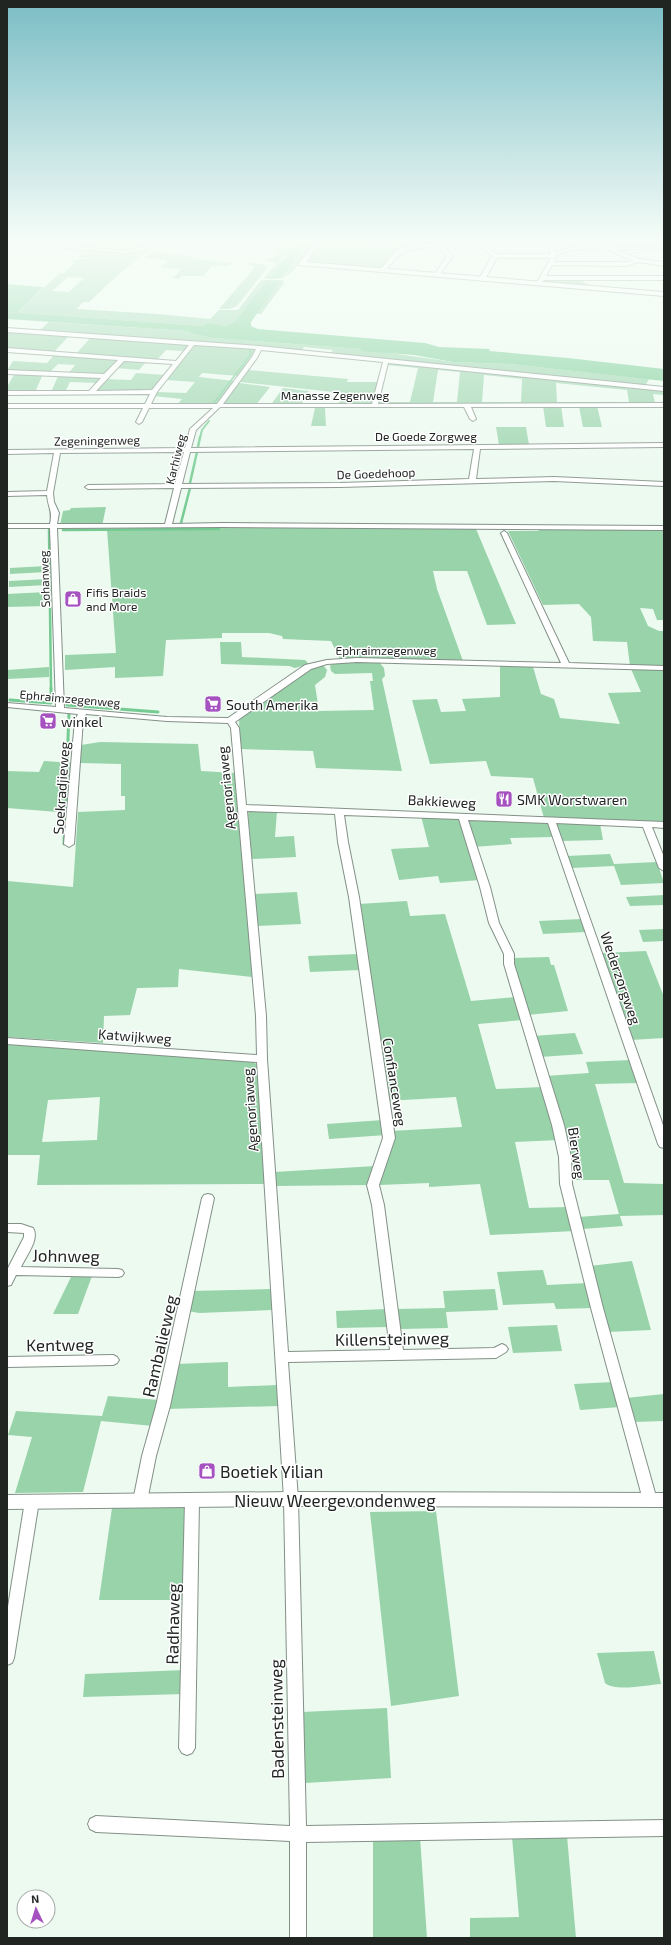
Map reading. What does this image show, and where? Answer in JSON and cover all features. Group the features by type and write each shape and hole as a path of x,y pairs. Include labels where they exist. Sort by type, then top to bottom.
{"street":[{"path":"32,332 260,348 664,389"},
{"path":"139,422 154,392 193,343"},
{"name":"Karhiweg","path":"168,526 190,438 196,425 218,406 255,357 260,348"},
{"path":"7,350 177,363"},
{"path":"90,393 122,359"},
{"path":"374,406 386,360"},
{"path":"7,372 106,376"},
{"path":"7,393 154,392"},
{"name":"Manasse Zegenweg","path":"7,406 664,405"},
{"path":"467,406 473,419"},
{"name":"De Goede Zorgweg","path":"188,450 664,445"},
{"path":"472,482 477,447"},
{"name":"Zegeningenweg","path":"7,452 188,450"},
{"name":"Sohanweg","path":"58,452 50,493 51,502 56,513 54,527 60,709"},
{"name":"De Goedehoop","path":"88,487 472,482 554,479 664,484"},
{"path":"7,494 50,493"},
{"path":"7,526 664,528"},
{"path":"504,533 566,666"},
{"name":"Ephraimzegenweg","path":"7,705 167,718 230,721 308,667 327,662 356,660 664,668"},
{"name":"Soekradjieweg","path":"69,844 79,720 83,711"},
{"name":"Agenoriaweg","path":"230,721 235,728 261,1016 262,1059 290,1499"},
{"name":"Bakkieweg","path":"243,808 664,825"},
{"name":"Confianceweg","path":"339,811 354,897 389,1138 373,1185 378,1205 397,1356"},
{"name":"Bierweg","path":"463,816 467,838 485,887 496,927 500,938 506,944 511,958 509,964 558,1126 565,1157 566,1184 597,1308 657,1500"},
{"name":"Wederzorgweg","path":"552,820 552,826 664,1144"},
{"path":"646,824 664,868"},
{"name":"Katwijkweg","path":"7,1040 262,1059"},
{"name":"Rambalieweg","path":"140,1501 208,1198"},
{"path":"7,1228 21,1228 29,1231 30,1237 14,1271 7,1282"},
{"name":"Johnweg","path":"14,1271 118,1273"},
{"name":"Killensteinweg","path":"282,1357 496,1353 502,1349"},
{"name":"Kentweg","path":"7,1362 113,1360"},
{"name":"Nieuw Weergevondenweg","path":"7,1502 290,1499 657,1500"},
{"name":"Badensteinweg","path":"290,1499 298,1834 298,1938"},
{"path":"7,1658 32,1501"},
{"name":"Radhaweg","path":"188,1748 192,1501"},
{"path":"96,1824 298,1834 664,1828"}],"shaded area":[{"path":"7,332 70,335 53,353 7,350"},
{"path":"49,332 188,332 192,334 214,338 362,349 453,362 510,364 649,379 645,386 330,354 333,350 304,347 301,351"},
{"path":"188,332 291,332 425,343 439,347 490,349 489,351 664,369 664,381 510,364 453,362 414,355 361,351 361,349 214,338 192,334"},
{"path":"91,337 188,345 183,351 166,350 157,360 76,354"},
{"path":"196,344 255,350 239,376 202,373 199,377 235,381 217,404 177,405 182,399 154,396 157,392 186,393 195,382 166,380"},
{"path":"54,355 118,360 105,374 68,374 75,365 58,364 49,373 7,371 13,361 47,363"},
{"path":"124,360 146,362 139,370 115,368"},
{"path":"388,363 664,390 664,395 653,394 655,403 378,405 377,402 410,402 418,368 387,365","holes":["438,370 460,372 457,402 433,402","484,375 522,379 521,402 482,402","556,383 627,390 629,402 557,402"]},
{"path":"248,370 348,379 347,382 379,382 372,405 338,406 343,393 240,382"},
{"path":"15,373 43,374 35,392 7,392 7,387"},
{"path":"136,373 165,375 152,390 95,390 105,379 131,380"},
{"path":"59,374 103,377 98,383 70,382 65,392 51,392"},
{"path":"238,383 270,387 255,406 222,405"},
{"path":"283,388 309,391 300,406 270,406"},
{"path":"543,406 561,406 564,427 546,427"},
{"path":"579,406 597,406 602,427 583,427"},
{"path":"315,408 325,408 326,426 311,426"},
{"path":"496,427 526,427 529,445 499,445"},
{"path":"106,507 102,526 60,525 63,511 70,510 71,508"},
{"path":"228,526 476,529 516,624 487,625 467,571 433,571 437,589 463,661 340,659 331,641 283,639 282,636 269,633 222,633 222,638 166,640 163,676 115,678 115,667 65,670 65,655 116,653 107,529"},
{"path":"538,529 664,529 664,620 657,620 653,609 640,608 648,626 659,631 664,631 664,667 630,666 627,642 593,641 591,617 579,604 543,605 508,531 539,531"},
{"path":"46,566 46,572 10,574 10,568"},
{"path":"47,579 47,585 9,587 9,581"},
{"path":"47,592 47,606 7,607 7,594"},
{"path":"220,642 241,642 242,657 305,660 309,664 295,668 289,666 221,664"},
{"path":"379,662 384,668 385,676 382,679 402,771 316,768 313,751 240,749 239,719 292,680 323,665 327,670 325,677 315,685 319,711 374,710 370,681 373,681 372,673 335,674 331,671 330,665 337,663"},
{"path":"500,666 533,667 541,694 554,699 560,718 620,724 608,693 641,692 631,669 664,670 664,823 544,818 533,778 491,776 486,761 430,764 412,700 437,699 441,712 466,711 462,699 500,697"},
{"path":"49,667 49,677 7,679 7,670"},
{"path":"100,742 198,744 201,771 235,773 240,808 252,977 179,969 178,987 137,988 130,1015 104,1016 103,1043 7,1037 7,881 73,887 78,812 125,810 125,796 121,796 121,764 80,763 81,745"},
{"path":"44,761 74,763 71,813 7,808 7,771 39,772"},
{"path":"250,810 277,811 275,837 294,836 296,857 252,859 248,814"},
{"path":"421,816 461,818 465,838 480,880 440,883 438,876 399,880 391,849 429,847"},
{"path":"465,818 546,822 549,824 552,837 510,838 512,844 473,847"},
{"path":"560,823 600,824 603,840 561,841 556,825"},
{"path":"610,854 614,864 657,862 664,883 621,885 614,866 571,868 567,856"},
{"path":"297,892 301,924 257,926 255,894"},
{"path":"664,895 664,905 630,906 626,897"},
{"path":"407,901 410,916 445,914 471,1001 516,997 523,1020 478,1024 496,1089 543,1087 559,1140 515,1142 529,1208 569,1207 575,1231 490,1235 480,1184 429,1187 429,1183 379,1185 391,1131 462,1127 456,1097 386,1101 358,904"},
{"path":"582,919 586,932 543,934 539,921"},
{"path":"664,929 664,941 643,942 639,930"},
{"path":"646,951 664,997 664,1038 631,1040 602,953"},
{"path":"358,954 360,970 310,972 308,956"},
{"path":"549,957 551,965 554,965 568,1011 527,1015 511,964 513,958"},
{"path":"575,1033 583,1054 540,1057 533,1036"},
{"path":"7,1044 254,1061 257,1066 265,1184 37,1185 40,1155 7,1155","holes":["100,1097 97,1140 42,1142 48,1100"]},
{"path":"631,1060 639,1083 595,1084 624,1183 664,1184 664,1215 620,1216 623,1226 582,1229 578,1217 619,1214 609,1180 568,1180 545,1076 589,1073 586,1062"},
{"path":"383,1120 386,1135 329,1139 327,1124"},
{"path":"376,1166 369,1185 275,1186 274,1172"},
{"path":"632,1261 651,1330 607,1332 590,1266"},
{"path":"543,1270 547,1285 588,1283 593,1308 556,1309 554,1303 503,1305 497,1272"},
{"path":"72,1275 92,1276 78,1314 53,1314"},
{"path":"271,1289 272,1310 199,1313 188,1311 191,1291"},
{"path":"495,1289 498,1310 446,1312 448,1328 400,1329 398,1309 445,1308 443,1291"},
{"path":"387,1309 388,1327 337,1328 336,1311"},
{"path":"557,1325 562,1351 513,1353 508,1327"},
{"path":"228,1362 228,1387 277,1385 278,1406 166,1409 176,1364"},
{"path":"614,1382 620,1407 580,1410 574,1384"},
{"path":"664,1394 664,1421 633,1422 626,1398"},
{"path":"108,1396 159,1400 153,1426 101,1421 83,1492 15,1493 32,1437 8,1435 16,1411 102,1416"},
{"path":"112,1508 185,1508 187,1600 99,1600"},
{"path":"436,1511 459,1696 391,1706 370,1512"},
{"path":"654,1651 661,1684 624,1688 610,1686 605,1683 597,1653"},
{"path":"185,1670 184,1694 83,1697 85,1674"},
{"path":"387,1708 391,1778 305,1783 302,1712"},
{"path":"567,1836 576,1938 470,1938 470,1918 519,1917 512,1837"},
{"path":"373,1837 420,1837 427,1938 373,1938"}],"waterway":[{"path":"214,403 248,358 251,353 250,350"},
{"path":"200,438 202,430 209,421"},
{"path":"198,447 200,437"},
{"path":"190,483 197,452"},
{"path":"181,523 190,488"},
{"path":"63,530 219,529"},
{"path":"49,530 51,689"},
{"path":"10,700 51,703 51,689"},
{"path":"67,705 158,712"},
{"path":"64,844 69,713"}],"place":[{"name":"Fifis Braids and More","path":"73,599"},
{"name":"South Amerika","path":"213,704"},
{"name":"winkel","path":"48,721"},
{"name":"SMK Worstwaren","path":"504,799"},
{"name":"Boetiek Yilian","path":"207,1471"}]}
